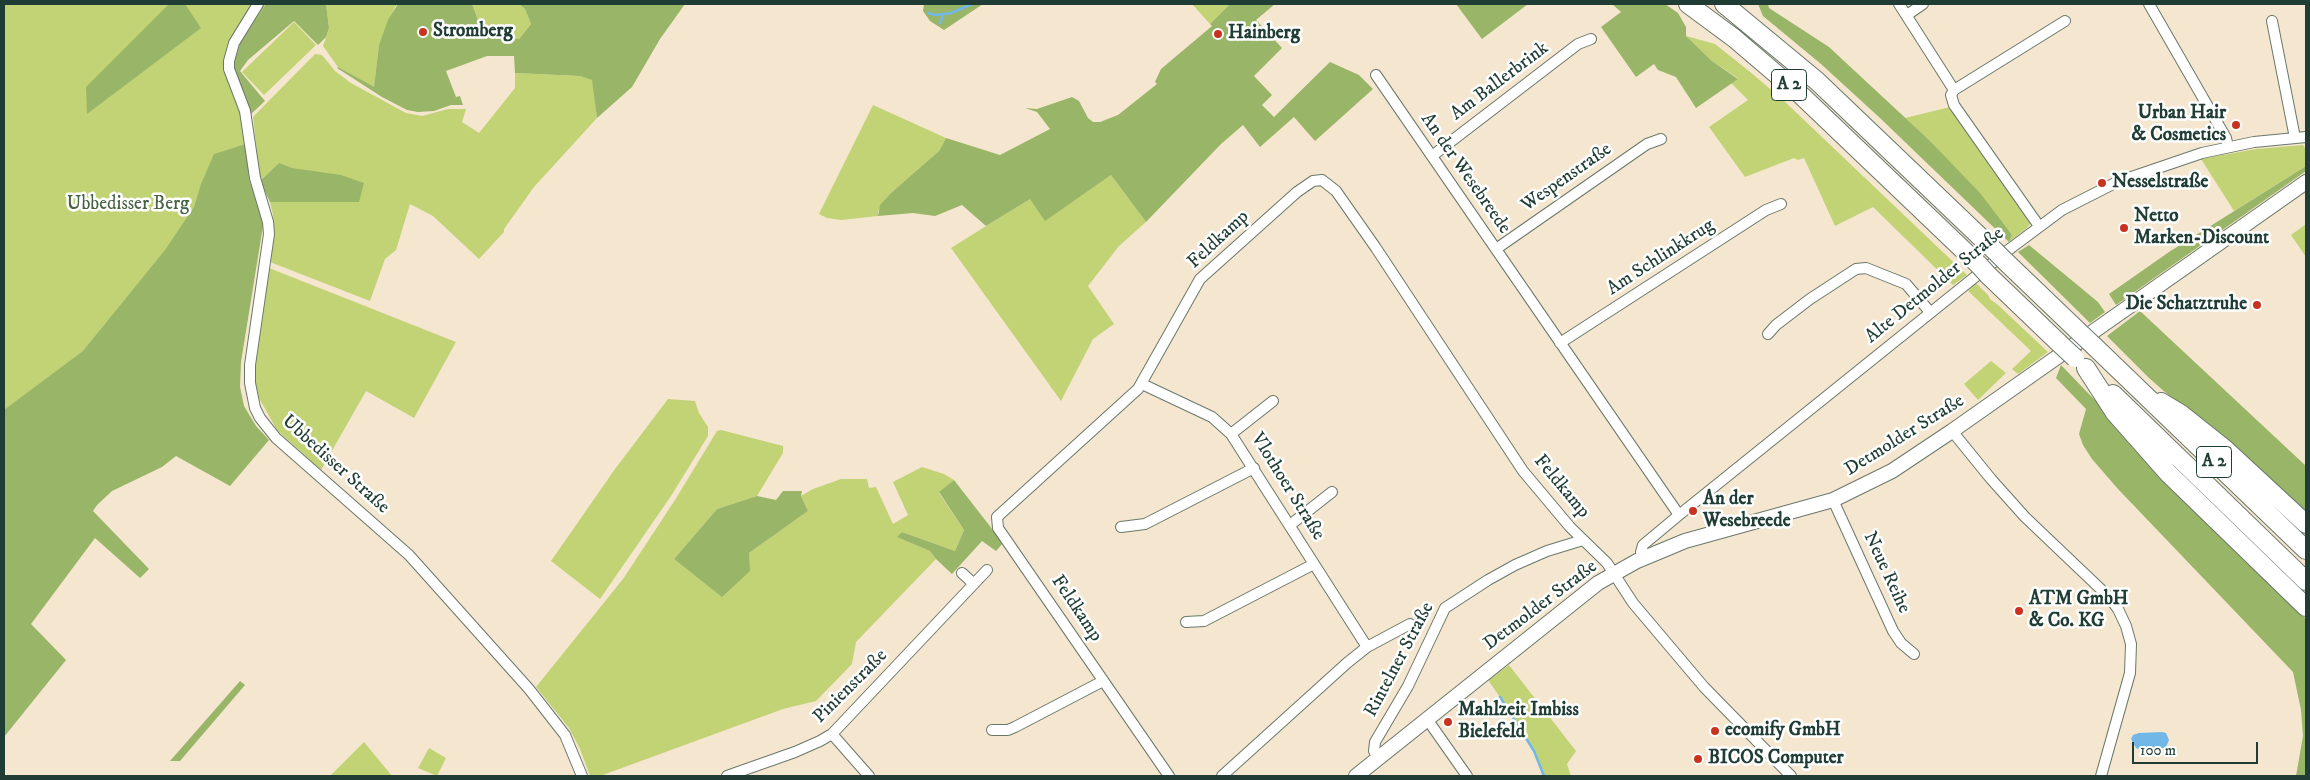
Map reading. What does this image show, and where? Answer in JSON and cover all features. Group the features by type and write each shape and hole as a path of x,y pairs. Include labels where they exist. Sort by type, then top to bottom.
{"highway":[{"name":"A 2","path":"1688,4 1734,38 1791,86 2306,581"},
{"name":"A 2","path":"1724,4 1822,86 2306,550"},
{"path":"2080,363 2115,413 2168,473 2306,607"},
{"path":"2139,390 2181,414 2225,449 2306,524"},
{"path":"2291,592 2306,613"}],"street":[{"name":"Ubbedisser Straße","path":"258,4 234,43 229,61 229,69 245,111 255,178 268,222 250,365 250,383 255,408 260,418 276,438 409,556 529,689 565,735 582,776"},
{"path":"1899,4 1908,15 1954,90"},
{"path":"1908,15 1923,4"},
{"path":"2149,4 2226,138 2228,147"},
{"path":"2039,226 1954,105 1951,95 1954,90 2065,21"},
{"path":"2272,22 2295,138"},
{"name":"Am Ballerbrink","path":"1432,156 1578,44 1591,39"},
{"name":"An der Wesebreede","path":"1376,75 1679,515"},
{"name":"Alte Detmolder Straße","path":"1644,558 1641,552 1643,546 1679,515 1930,312 2039,226 2069,206 2117,182 2187,157 2228,147 2306,137"},
{"name":"Wespenstraße","path":"1496,249 1647,144 1661,140"},
{"name":"Feldkamp","path":"1169,776 998,528 997,518 1142,384 1200,279 1297,192 1313,181 1322,180 1336,191 1371,241 1523,471 1570,527 1603,558 1633,603 1683,664 1791,776"},
{"name":"Detmolder Straße","path":"1356,776 1576,599 1614,574 1644,558 1706,534 1833,500 1898,467 2306,182"},
{"name":"Am Schlinkkrug","path":"1560,343 1766,210 1781,204"},
{"path":"1768,334 1776,325 1810,299 1856,269 1866,268 1906,284 1930,312"},
{"name":"Vlothoer Straße","path":"1142,384 1208,414 1232,434 1367,647"},
{"path":"1232,434 1273,401"},
{"path":"1952,431 2008,499 2101,588 2113,602 2122,617 2130,644 2130,673 2101,776"},
{"path":"1121,527 1145,524 1254,468"},
{"path":"1290,525 1332,492"},
{"name":"Neue Reihe","path":"1833,500 1893,631 1901,643 1914,654"},
{"name":"Rintelner Straße","path":"1379,758 1374,751 1375,742 1405,691 1445,608 1515,565 1547,551 1583,540"},
{"path":"1186,622 1204,621 1314,564"},
{"name":"Pinienstraße","path":"727,776 820,742 832,734 986,570"},
{"path":"962,573 974,584"},
{"name":"Rintelner Straße","path":"1222,776 1347,663 1367,647 1410,624"},
{"path":"992,730 1008,730 1016,727 1103,681"},
{"path":"1428,719 1467,776"},
{"path":"832,734 869,776"}],"green space":[{"name":"Ubbedisser Berg","path":"4,4 309,4 246,43 223,68 242,116 249,180 253,190 4,486"},
{"path":"169,4 185,4 201,28 87,114 86,87"},
{"path":"266,4 326,4 329,28 326,37 318,45 294,21 248,60 240,71 265,101 251,114 234,70 234,62 240,44"},
{"path":"326,4 398,4 379,45 374,88 338,67 323,46 329,28"},
{"path":"398,4 472,4 478,20 493,35 503,39 519,39 531,24 525,9 519,4 685,4 660,39 632,87 597,118 592,80 580,76 515,73 514,56 487,56 446,71 456,97 460,96 463,105 451,105 434,111 418,112 407,110 382,97 337,68 374,87 379,45 388,20"},
{"path":"472,4 519,4 525,9 531,24 519,39 503,39 493,35 478,20"},
{"path":"924,4 983,4 944,30 930,21 923,11"},
{"path":"1192,4 1230,4 1210,24"},
{"path":"1230,4 1275,4 1256,20 1282,48 1254,76 1272,95 1262,105 1274,117 1330,62 1359,75 1373,89 1315,141 1294,117 1260,147 1243,125 1221,144 1146,222 1111,175 1045,221 1030,199 986,226 962,205 935,216 913,213 878,216 880,205 939,151 946,138 1000,155 1050,129 1037,112 1025,108 1037,109 1072,97 1079,101 1088,118 1093,122 1100,122 1118,115 1157,84 1155,82 1161,69 1212,26 1210,24"},
{"path":"1456,4 1528,4 1482,39"},
{"path":"1612,4 1665,4 1678,13 1686,27 1686,36 1712,61 1738,79 1696,108 1676,77 1658,70 1654,64 1636,77 1601,27 1621,12"},
{"path":"1758,4 1768,4 1769,8 1829,47 1928,139 1980,193 2012,235 2009,242 1880,118 1821,64 1763,16"},
{"path":"294,22 316,45 264,95 242,72"},
{"path":"1686,36 1715,44 1782,99 1967,275 1953,285 1873,207 1835,226 1804,158 1798,160 1794,158 1745,177 1709,127 1748,100 1731,83 1738,78 1712,61"},
{"path":"315,54 322,55 335,71 351,83 406,113 422,116 448,109 466,109 462,122 479,133 515,88 515,73 580,76 593,80 597,118 534,187 504,229 504,232 479,259 433,216 410,204 396,250 385,259 370,301 270,262 274,233 270,202 359,202 279,163 260,181 253,117"},
{"path":"873,105 946,138 939,151 892,192 878,211 878,216 841,220 827,218 819,214"},
{"path":"1950,107 2029,220 2030,224 2027,228 2009,242 2012,235 1928,139 1905,118"},
{"path":"246,144 249,180 262,212 263,226 241,362 240,387 244,406 256,426 269,440 230,486 176,456 162,467 112,491 97,505 93,511 149,569 140,578 95,538 31,624 66,660 4,737 4,410 83,351 165,250 194,207 201,184 214,154"},
{"path":"2303,145 2306,150 2306,166 2234,211 2201,159 2256,149"},
{"path":"279,163 292,168 341,175 364,183 359,202 270,202 260,181"},
{"path":"2306,166 2306,171 2116,305 2109,294 2169,252"},
{"path":"1111,175 1146,222 1119,246 1088,286 1114,324 1093,339 1061,401 951,248 1031,198 1045,220"},
{"path":"2306,224 2306,257 2291,235"},
{"path":"2029,245 2098,302 2105,312 2090,323 2018,252"},
{"path":"269,268 456,342 414,418 366,391 321,470 277,430 259,398 255,381 255,362"},
{"path":"1976,283 1990,299 2048,352 2018,374 2012,369 2031,351 1968,291"},
{"path":"2140,311 2306,466 2306,516 2149,378 2107,336"},
{"path":"1991,361 2006,373 1978,400 1964,384"},
{"path":"2061,365 2306,619 2306,776 2296,776 2303,736 2301,710 2293,672 2118,489 2092,459 2083,445 2079,434 2086,409 2056,378"},
{"path":"668,399 695,401 699,413 708,427 708,436 671,496 600,599 551,561 615,469"},
{"path":"721,430 783,446 783,453 757,496 717,509 674,559 722,596 749,553 808,511 801,496 813,489 841,479 867,479 869,488 876,487 893,524 908,515 893,482 922,467 944,474 954,480 939,493 964,530 955,551 902,532 898,537 930,551 936,559 856,642 852,664 816,701 783,709 600,776 590,776 580,749 569,728 536,687 623,579 675,500 717,431"},
{"path":"954,480 1003,543 996,551 982,541 952,574 930,551 897,537 902,532 955,551 964,530 939,492"},
{"path":"783,491 802,491 801,496 808,511 749,553 750,571 722,597 674,559 717,509 757,496 776,500"},
{"path":"1509,665 1576,751 1567,764 1571,776 1544,776 1534,751 1518,723 1488,680"},
{"path":"240,681 245,685 180,761 170,761"},
{"path":"364,742 392,776 330,776"},
{"path":"429,748 446,758 437,776 418,768"}],"water":[{"path":"2139,733 2166,733 2169,740 2166,747 2160,749 2141,750 2136,748 2131,739 2133,735"}],"waterway":[{"path":"928,13 936,15 951,13 972,4"},
{"path":"940,23 943,15"},
{"path":"1500,697 1534,751 1544,776"}],"place":[{"name":"Stromberg","path":"423,32"},
{"name":"Hainberg","path":"1218,34"},
{"name":"Urban Hair & Cosmetics","path":"2236,125"},
{"name":"Nesselstraße","path":"2102,183"},
{"name":"Netto Marken-Discount","path":"2124,228"},
{"name":"Die Schatztruhe","path":"2257,305"},
{"name":"An der Wesebreede","path":"1693,511"},
{"name":"ATM GmbH & Co. KG","path":"2019,611"},
{"name":"Mahlzeit Imbiss Bielefeld","path":"1448,722"},
{"name":"ecomify GmbH","path":"1715,731"},
{"name":"BICOS Computer","path":"1698,759"}]}
